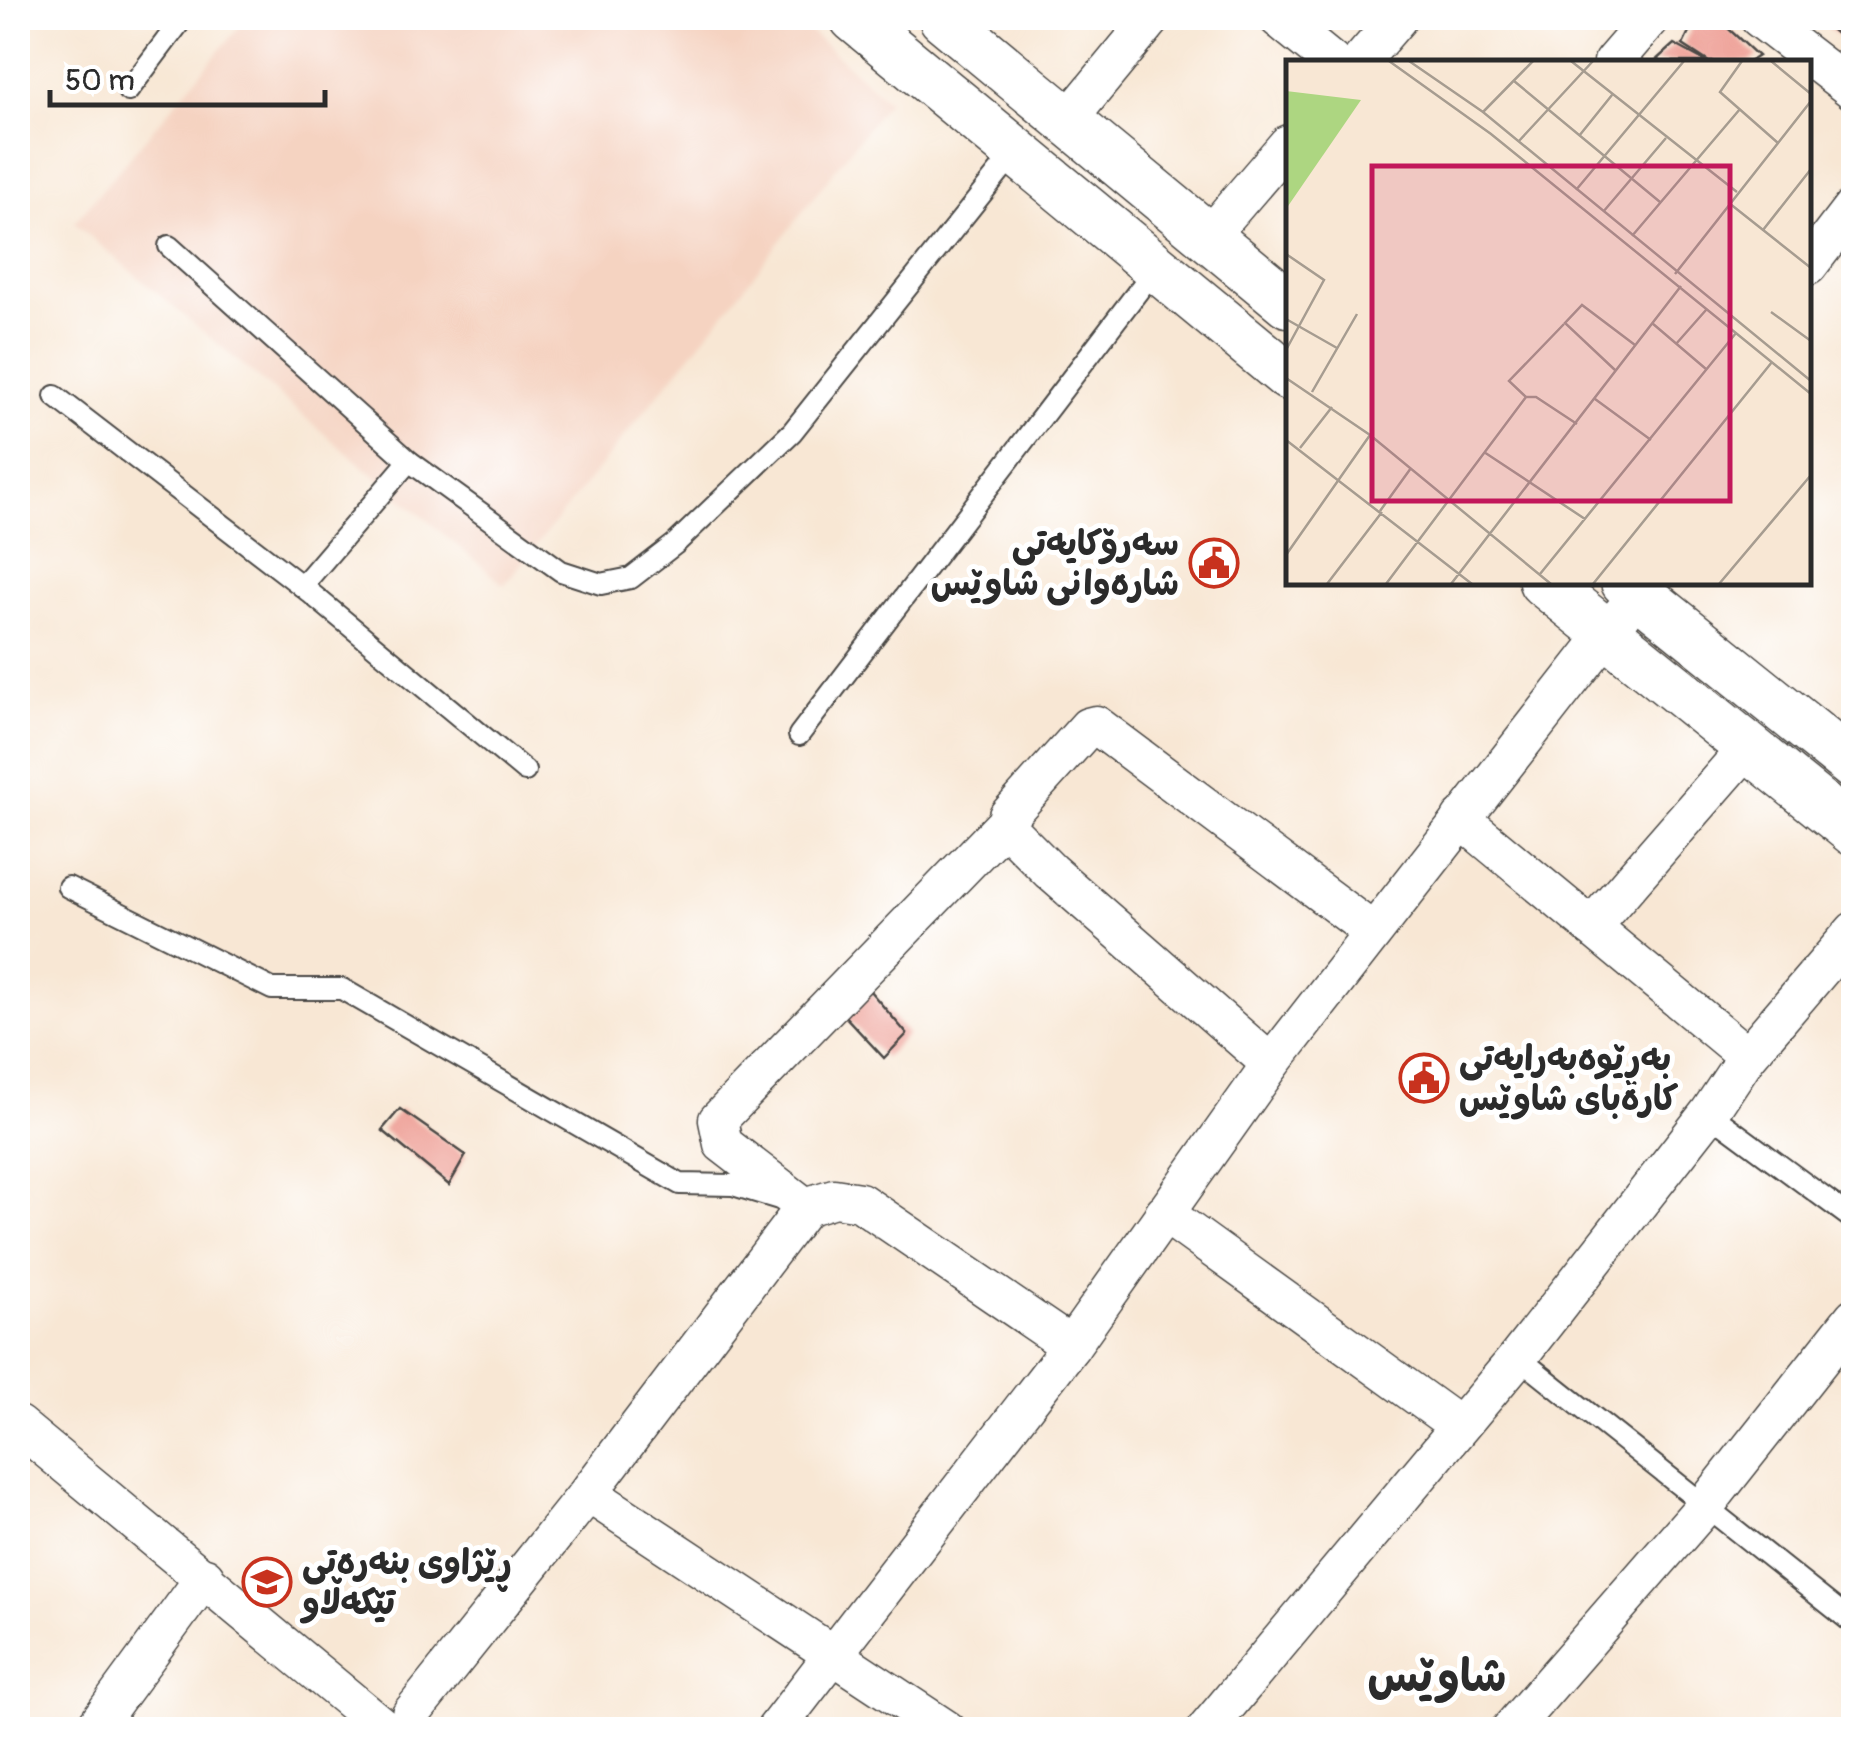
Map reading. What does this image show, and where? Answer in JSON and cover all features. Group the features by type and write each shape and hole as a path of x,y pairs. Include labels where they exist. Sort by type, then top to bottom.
{"street":[{"path":"854,18 1286,374"},
{"path":"943,18 1286,301"},
{"path":"1066,121 1152,18"},
{"path":"1278,18 1330,60"},
{"path":"1362,60 1398,18"},
{"path":"1615,60 1651,18"},
{"path":"1759,18 1854,91"},
{"path":"1208,237 1286,146"},
{"path":"1811,262 1854,206"},
{"path":"1558,587 1607,634 1854,832"},
{"path":"775,1730 1071,1346 1271,1064 1607,634 1631,588 1854,766"},
{"path":"805,1207 722,1144 718,1120 1006,823 1008,816 1088,727 1096,725 1373,932"},
{"path":"1590,927 1748,748"},
{"path":"1462,818 1747,1056"},
{"path":"1006,823 1050,871 1271,1064"},
{"path":"1206,1730 1518,1357 1709,1112 1747,1056 1854,931"},
{"path":"408,1730 411,1714 588,1494 805,1207 834,1198 860,1202 1071,1346"},
{"path":"1164,1213 1460,1426"},
{"path":"1510,1730 1704,1508 1854,1317"},
{"path":"18,1425 386,1730"},
{"path":"588,1494 947,1730"},
{"path":"93,1730 204,1577"}],"lane":[{"path":"128,92 183,18"},
{"path":"169,246 409,461 561,571 601,584 631,578 675,544 792,432 1015,152"},
{"path":"800,734 1155,268"},
{"path":"55,396 302,586 526,770"},
{"path":"302,586 409,461"},
{"path":"68,887 272,989 342,989 680,1184 733,1185 805,1207"},
{"path":"1709,1112 1854,1220"},
{"path":"1518,1357 1854,1624"}],"shaded area":[{"path":"247,18 795,18 888,101 725,312 504,585 74,223"}],"building":[{"path":"1696,18 1717,18 1758,56 1752,60 1706,60 1683,45"},
{"path":"1818,18 1854,18 1854,49"},
{"path":"1674,44 1703,60 1656,60"},
{"path":"870,991 907,1034 884,1058 843,1014"},
{"path":"400,1109 466,1155 449,1185 382,1130"}],"place":[{"name":"سەرۆکایەتی شارەوانی شاوێس","path":"1214,563"},
{"name":"بەڕێوەبەرایەتی کارەبای شاوێس","path":"1424,1078"},
{"name":"ڕێژاوی بنەرەتی تێکەڵاو","path":"267,1582"}],"district":[{"name":"شاوێس","path":"1437,1675"}]}
